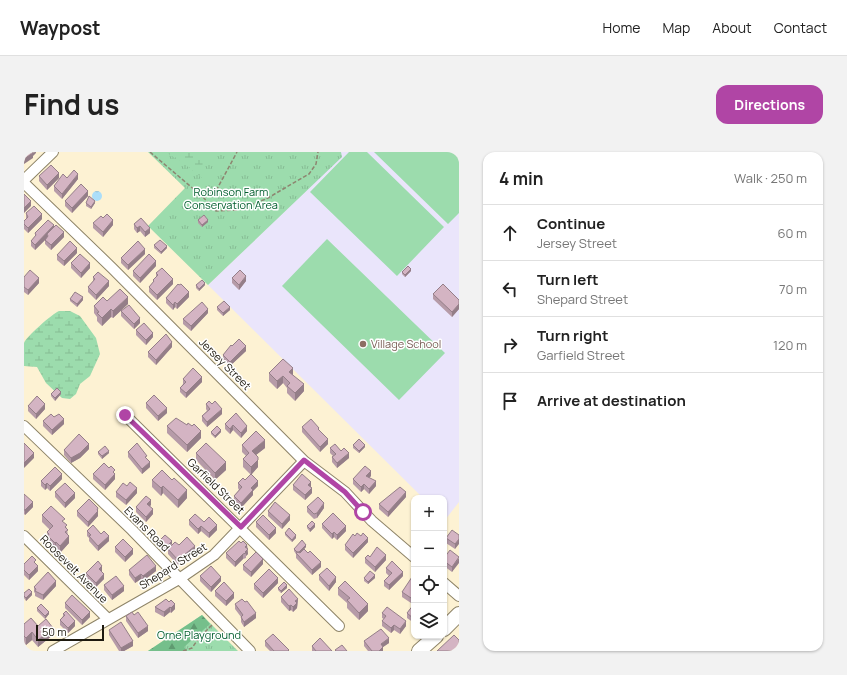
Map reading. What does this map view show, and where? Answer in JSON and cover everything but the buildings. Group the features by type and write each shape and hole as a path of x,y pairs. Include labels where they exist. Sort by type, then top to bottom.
{"main road":[{"path":"447,626 459,614"},
{"path":"419,651 433,639"}],"street":[{"path":"24,180 53,152"},
{"name":"Jersey Street","path":"24,184 112,268 304,460 345,492 372,521 411,554"},
{"name":"Garfield Street","path":"125,415 241,527 339,626"},
{"name":"Evans Road","path":"24,426 132,530 250,651"},
{"name":"Shepard Street","path":"53,651 179,579 214,555 304,460"},
{"name":"Roosevelt Avenue","path":"24,536 108,619"},
{"path":"447,586 459,596"}],"path":[{"path":"150,152 203,197 216,211 236,210 266,200 309,174 316,164 318,152"},
{"path":"203,197 217,189 238,152"},
{"path":"183,651 192,648 199,638 213,624"}],"shaded area":[{"name":"Village School","path":"341,152 459,152 459,502 447,517 447,495 420,495 208,285 341,157"}],"green space":[{"name":"Robinson Farm Conservation Area","path":"148,152 341,152 342,157 208,285 148,226 185,188"},
{"path":"168,152 203,152 202,178 177,158 170,156"},
{"path":"349,152 367,152 444,227 397,276 310,192"},
{"path":"374,152 459,152 459,213 448,224"},
{"path":"327,239 445,353 399,400 282,286"},
{"path":"59,311 70,311 80,316 96,338 100,354 90,376 80,384 76,394 70,399 62,398 46,383 37,367 24,366 24,343 29,336 51,316"},
{"name":"Orne Playground","path":"202,615 238,651 148,651"},
{"path":"202,615 210,624 184,647 187,651 148,651"}],"water":[{"path":"97,191 102,196 97,201 92,196"}],"place":[{"name":"Village School","path":"363,344"}],"route":[{"path":"125,415 241,527 304,460 345,492 363,512"}]}
